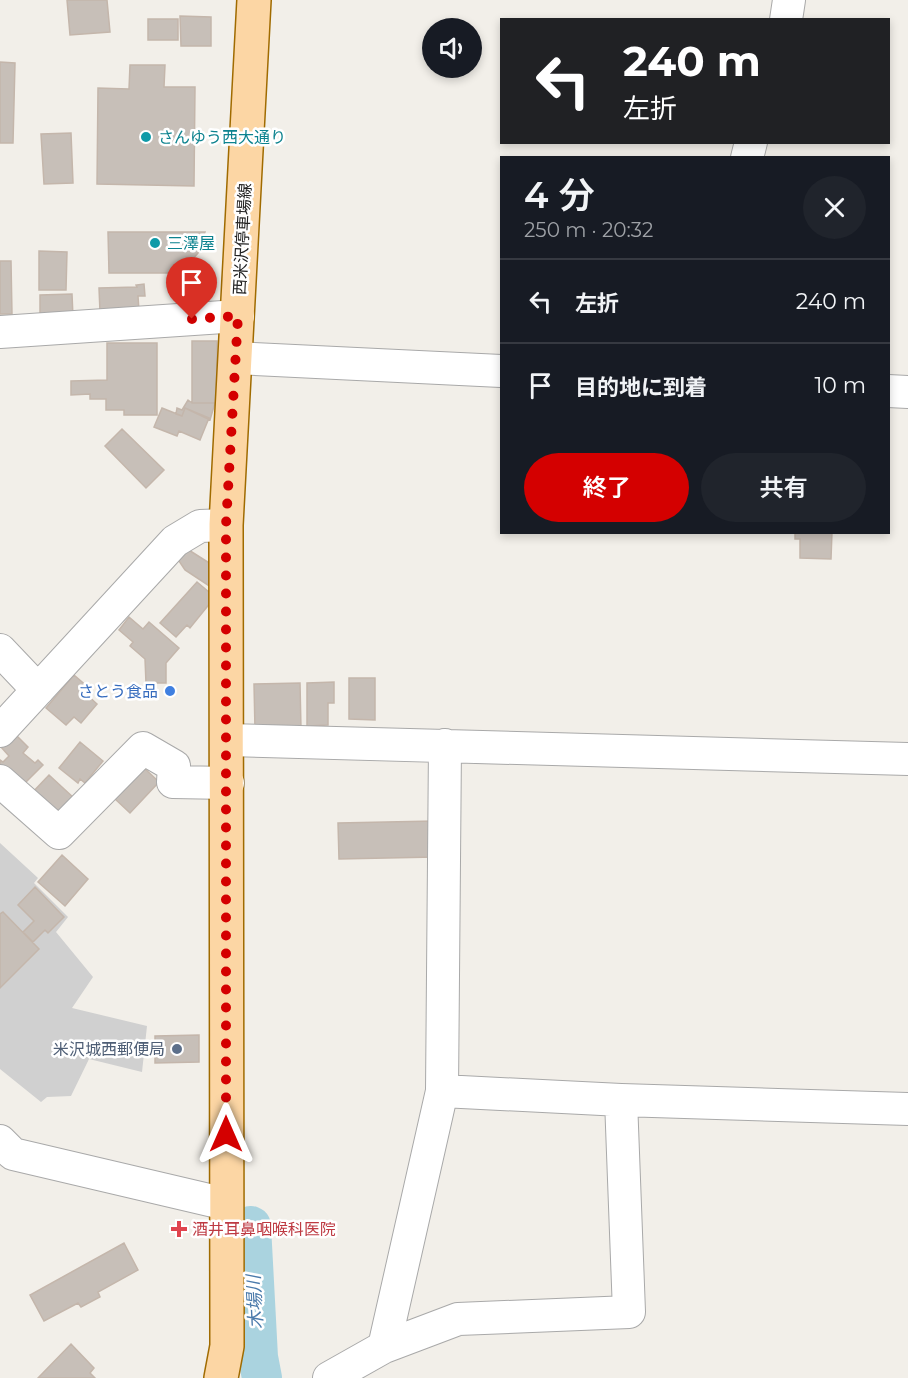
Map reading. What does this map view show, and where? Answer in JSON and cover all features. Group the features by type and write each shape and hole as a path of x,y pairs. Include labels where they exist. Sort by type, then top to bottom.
{"main road":[{"name":"西米沢停車場線","path":"221,1378 227,1346 226,525 254,0"}],"street":[{"path":"786,18 789,0"},
{"path":"0,332 238,316"},
{"path":"235,358 500,371"},
{"path":"890,391 908,392"},
{"path":"0,731 175,541 200,526 226,525"},
{"path":"0,650 38,690"},
{"path":"228,740 908,759"},
{"path":"384,1347 442,1091 446,745"},
{"path":"0,781 59,833 142,748 174,766 173,782 228,783"},
{"path":"442,1091 621,1100 908,1108"},
{"path":"329,1378 384,1347 458,1319 629,1312 621,1100"},
{"path":"4,1154 226,1204"}],"shaded area":[{"path":"0,843 38,878 34,883 68,917 56,932 93,977 72,1008 147,1026 142,1072 89,1059 71,1096 47,1097 41,1102 0,1069"}],"building":[{"path":"67,0 107,0 110,32 70,35"},
{"path":"180,16 211,17 211,46 181,46"},
{"path":"148,19 178,19 178,40 148,40"},
{"path":"0,62 15,63 13,143 0,143"},
{"name":"さんゆう西大通り","path":"130,65 165,65 164,87 195,87 194,186 97,184 98,88 129,89"},
{"path":"71,133 73,183 44,184 41,134"},
{"name":"三澤屋","path":"108,232 205,232 198,253 185,268 171,273 109,273"},
{"path":"39,251 67,252 66,290 39,290"},
{"path":"0,261 11,261 12,314 0,314"},
{"path":"144,284 145,296 138,296 139,311 100,312 99,288 137,287 136,285"},
{"path":"72,294 73,317 40,318 40,295"},
{"path":"192,341 217,341 217,403 192,403"},
{"path":"107,343 157,343 157,415 124,415 124,410 106,410 106,399 90,399 90,394 71,395 71,381 107,380"},
{"path":"188,400 192,403 215,403 210,420 185,408 182,416 176,414 177,408 182,410"},
{"path":"162,408 182,416 185,408 209,418 200,440 179,431 177,436 154,427"},
{"path":"122,429 164,470 146,488 105,446"},
{"path":"795,534 832,534 831,559 800,558 800,539 795,539"},
{"path":"184,547 214,566 214,589 185,570 177,558"},
{"path":"197,582 215,597 190,628 187,625 176,637 160,623"},
{"path":"129,617 143,629 149,622 179,648 166,663 166,683 146,683 145,659 130,646 133,642 119,630"},
{"path":"74,675 88,687 84,692 97,704 81,723 74,717 66,725 46,708"},
{"path":"349,678 375,678 375,720 349,719"},
{"path":"334,682 334,703 328,703 328,725 307,726 307,683"},
{"path":"300,683 301,729 255,730 254,684"},
{"path":"13,732 28,747 23,753 35,763 38,760 43,765 19,789 0,770 0,760 3,762 9,756 0,746"},
{"path":"80,742 103,761 85,783 80,779 78,783 59,768"},
{"path":"142,766 159,782 130,813 114,798"},
{"path":"49,775 75,799 60,816 31,794"},
{"path":"434,821 435,857 339,859 338,823"},
{"path":"62,855 88,879 65,906 38,882"},
{"path":"35,887 64,917 48,933 45,930 33,942 23,932 34,921 18,905"},
{"path":"3,912 39,949 0,988 0,914"},
{"name":"米沢城西郵便局","path":"199,1035 199,1062 155,1063 155,1036"},
{"path":"124,1243 138,1270 98,1292 100,1297 81,1307 78,1303 44,1321 30,1295"},
{"path":"71,1344 94,1368 90,1373 95,1378 38,1378"}],"waterway":[{"name":"木場川","path":"251,1226 258,1357 262,1378"}],"place":[{"name":"さんゆう西大通り","path":"146,137"},
{"name":"三澤屋","path":"155,243"},
{"name":"さとう食品","path":"170,691"},
{"name":"米沢城西郵便局","path":"177,1049"},
{"name":"酒井耳鼻咽喉科医院","path":"179,1229"}],"route":[{"path":"192,319 238,316 226,525 228,740 226,1134"}]}
